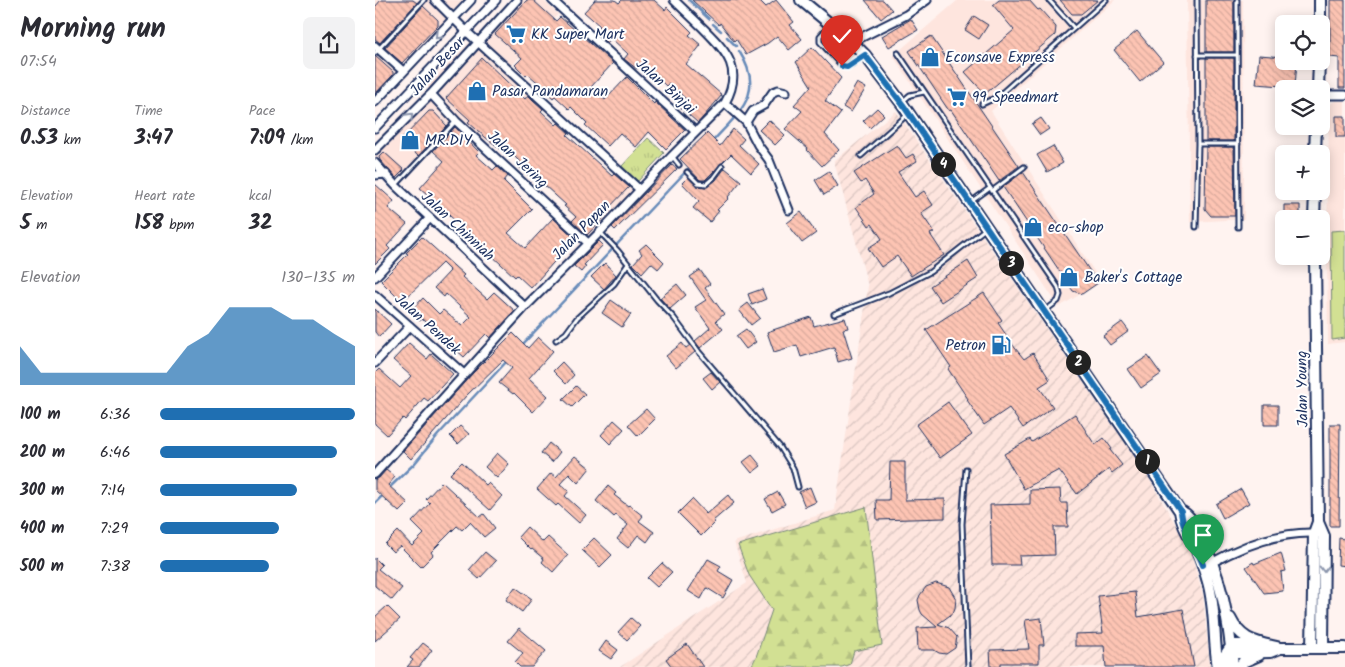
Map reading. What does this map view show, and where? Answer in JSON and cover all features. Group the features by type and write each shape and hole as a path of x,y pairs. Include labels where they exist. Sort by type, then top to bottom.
{"main road":[{"path":"801,0 865,55 901,102 1181,511 1188,514 1217,574 1226,609 1233,667"},
{"path":"1320,0 1320,15"},
{"name":"Jalan Young","path":"1312,648 1314,533 1318,522 1315,265"},
{"path":"1181,511 1181,521 1200,556 1221,642 1230,649 1345,648"},
{"name":"Jalan Young","path":"1318,522 1324,536 1323,648"},
{"path":"1213,604 1214,633 1219,665"},
{"path":"1226,609 1235,628 1242,635 1251,641 1272,648"},
{"path":"1240,667 1243,662 1272,648"},
{"path":"1219,665 1230,649"}],"street":[{"path":"435,0 467,32 639,190"},
{"name":"Jalan Besar","path":"375,102 471,0"},
{"path":"375,128 497,0"},
{"name":"Jalan Besar","path":"375,150 431,94 517,0"},
{"name":"Jalan Binjai","path":"552,0 696,132"},
{"name":"Jalan Papan","path":"375,474 525,308 671,156 725,103 731,93 734,77 731,61 724,49 674,0"},
{"path":"852,42 906,16 927,0"},
{"path":"376,49 403,71"},
{"path":"744,120 753,111 764,105 773,92 778,90 786,92"},
{"name":"Jalan Jering","path":"431,94 456,121 588,243"},
{"path":"1330,95 1345,95"},
{"path":"725,103 744,120 769,160 789,210"},
{"name":"Jalan Chinniah","path":"375,163 396,186 525,308"},
{"path":"375,175 386,174"},
{"path":"375,277 430,218"},
{"name":"Jalan Pendek","path":"375,295 464,374"},
{"path":"375,363 410,326"},
{"path":"1211,563 1235,550 1252,544 1286,536 1314,533"}],"lane":[{"path":"376,49 424,0"},
{"path":"1049,0 1074,28"},
{"path":"982,104 997,97 1106,0"},
{"path":"1196,228 1198,144 1197,0"},
{"path":"1237,0 1238,227"},
{"path":"831,24 820,36 819,42 842,66 847,67 865,55"},
{"path":"898,53 1058,287 1060,295 1058,301 1043,312"},
{"path":"1197,55 1237,55"},
{"path":"901,102 910,95 925,92"},
{"path":"861,156 908,113"},
{"path":"396,186 456,121"},
{"path":"1198,144 1238,144"},
{"path":"671,156 679,165"},
{"path":"687,172 698,183 706,184 722,166"},
{"path":"970,203 1024,167"},
{"path":"834,314 889,293 930,272 986,227"},
{"path":"600,232 618,251 643,284 674,318 699,352 780,447 793,468 798,487"},
{"path":"556,340 566,333 577,318 614,284 628,264"},
{"path":"966,469 962,524 969,667"}],"shaded area":[{"path":"375,0 467,0 375,98 375,55 382,48 375,42"},
{"path":"521,0 543,0 558,14 506,72 529,93 527,96 484,143 456,118 398,182 375,160 375,157 434,94 427,86 471,41 477,47"},
{"path":"958,0 1115,0 991,111 1101,282 1059,307 893,56"},
{"path":"1187,0 1243,0 1244,219 1190,222"},
{"path":"1335,101 1345,101 1345,342 1328,344 1327,265 1330,265 1330,210 1328,210 1328,200 1330,200 1330,145 1328,145 1330,104"},
{"path":"896,111 1145,472 1190,549 1203,596 1210,667 620,667 747,583 734,542 835,510 868,286 834,161"},
{"path":"615,171 634,189 588,238 569,222"}],"green space":[{"path":"648,138 664,153 638,181 622,166"},
{"path":"1345,230 1345,338 1332,340 1331,231"},
{"path":"866,507 882,645 854,651 850,664 842,667 751,667 772,610 749,575 738,545"}],"building":[{"path":"381,0 413,0 417,3 380,43 375,39 375,7"},
{"path":"527,0 533,0 556,21 560,17 613,63 591,87 605,100 627,77 654,104 655,102 685,130 666,149 649,132 636,147 620,133 608,146 585,125 587,123 571,107 569,109 555,96 553,98 528,74 526,76 515,65 522,58 495,34"},
{"path":"595,0 615,0 619,3 622,0 654,0 665,10 667,7 692,32 689,35 701,45 686,64 722,95 698,123 679,106 686,99 669,83 666,86 655,75 653,77 639,65 637,69 624,59 628,54 611,38 607,43 595,32 600,26 584,12"},
{"path":"692,0 759,0 766,7 776,0 794,22 790,25 802,39 789,50 777,36 746,55 736,39 734,41 720,23 719,25"},
{"path":"865,0 883,0 892,10 881,19"},
{"path":"999,0 1029,0 1056,27 1055,35 985,94 965,72 1014,30 993,5"},
{"path":"1060,0 1098,0 1081,14 1072,14"},
{"path":"1206,0 1234,0 1234,52 1206,52"},
{"path":"1330,0 1345,0 1345,88 1339,88 1339,58 1330,57"},
{"path":"423,6 438,20 438,25 402,63 385,48"},
{"path":"974,16 988,25 979,39 965,30"},
{"path":"911,19 918,30 889,47 882,36"},
{"path":"1137,31 1163,62 1140,82 1114,50"},
{"path":"931,36 1019,166 999,181 909,51"},
{"path":"812,47 841,78 825,101 841,113 825,134 839,150 822,166 808,149 785,129 802,111 794,105 811,86 796,62"},
{"path":"1259,55 1275,56 1275,70 1296,70 1296,80 1275,80 1275,85 1256,84"},
{"path":"375,56 393,72 393,75 375,94"},
{"path":"482,58 525,99 528,95 543,109 541,111 556,125 558,123 569,133 567,135 612,176 614,174 629,187 605,212 607,214 587,235 572,221 576,217 564,206 566,205 534,176 532,178 519,167 522,164 505,147 502,150 468,122 470,120 446,98"},
{"path":"1206,58 1234,58 1234,141 1206,141"},
{"path":"857,83 866,88 851,112 843,107"},
{"path":"877,108 884,115 870,128 863,121"},
{"path":"429,111 433,111 447,126 418,156 401,140"},
{"path":"1336,116 1345,116 1345,137 1336,137"},
{"path":"1041,118 1049,129 1040,135 1032,124"},
{"path":"769,120 785,135 775,145 759,130"},
{"path":"455,127 479,152 476,155 493,170 497,166 508,176 504,181 532,209 508,233 525,248 553,218 575,238 531,288 517,275 515,277 475,240 474,242 461,231 464,229 450,214 420,188 444,161 433,151"},
{"path":"733,129 744,139 739,145 759,164 751,173 731,154 705,180 700,180 680,159 707,133 720,146"},
{"path":"897,145 906,158 913,154 917,161 898,172 915,197 924,191 933,205 921,213 934,232 930,234 944,255 911,276 897,256 881,267 868,248 882,239 872,224 869,226 856,207 874,194 865,180 861,183 854,173"},
{"path":"1053,146 1063,163 1047,172 1037,155"},
{"path":"1206,147 1234,147 1235,216 1211,216 1205,209"},
{"path":"384,152 404,170 396,178 380,160 379,157"},
{"path":"672,165 677,169 615,230 612,227"},
{"path":"725,168 741,181 729,198 717,210 719,211 710,222 693,208 699,201 682,183 688,177 697,186 707,187 716,180"},
{"path":"829,171 838,186 824,195 815,180"},
{"path":"1023,172 1098,283 1082,294 1073,291 1003,187"},
{"path":"375,184 394,201 388,208 407,224 387,246 390,249 375,264"},
{"path":"1284,205 1300,205 1300,210 1284,210"},
{"path":"801,212 816,233 802,243 787,223"},
{"path":"422,237 487,299 494,292 515,311 490,338 486,334 464,357 422,319 420,321 410,312 423,298 439,314 443,310 462,326 471,317 446,294 444,297 434,288 450,271 442,263 402,302 381,281"},
{"path":"599,241 603,245 584,265 586,266 581,272 574,266"},
{"path":"646,244 664,262 658,269 651,263 642,273 633,264 642,254 639,250"},
{"path":"968,261 978,278 941,302 930,286"},
{"path":"605,263 616,275 604,289 591,277"},
{"path":"700,270 710,284 705,288 724,314 716,321 723,329 700,348 695,341 710,328 695,307 706,300 690,277"},
{"path":"677,284 686,295 670,309 660,298"},
{"path":"762,289 766,299 752,305 748,294"},
{"path":"984,293 1002,320 998,323 1015,348 1024,359 1033,353 1050,380 1039,387 1053,407 1023,428 1009,408 984,425 948,369 951,367 926,330"},
{"path":"611,300 631,314 622,327 602,313"},
{"path":"748,303 760,318 751,325 739,310"},
{"path":"375,309 391,324 379,337 375,332"},
{"path":"811,317 814,326 845,318 848,328 843,329 852,358 838,362 834,347 801,357 797,345 774,352 767,332"},
{"path":"1122,322 1129,331 1110,345 1103,336"},
{"path":"746,329 756,342 746,349 736,336"},
{"path":"513,333 528,348 538,337 553,351 529,378 548,396 533,412 514,393 499,383 512,368 503,360 466,396 411,459 403,451 472,374"},
{"path":"409,343 427,359 431,354 453,374 428,401 424,398 405,420 403,418 387,435 375,424 375,373 379,369 400,388 411,376 393,360"},
{"path":"682,343 686,348 690,345 695,352 676,368 666,356"},
{"path":"1148,356 1161,374 1141,388 1128,369"},
{"path":"562,362 574,375 566,384 553,371"},
{"path":"711,372 720,382 712,389 703,378"},
{"path":"576,386 585,394 572,407 563,399"},
{"path":"948,402 972,435 940,458 916,425"},
{"path":"1264,405 1278,405 1278,425 1264,425"},
{"path":"646,409 655,419 638,436 628,425"},
{"path":"1075,414 1095,445 1104,438 1112,449 1110,450 1122,465 1112,473 1109,469 1077,494 1059,470 1024,489 1004,454 1030,439 1032,442"},
{"path":"614,420 624,429 610,444 601,435"},
{"path":"1330,424 1340,424 1339,526 1330,526"},
{"path":"460,426 469,434 458,444 450,436"},
{"path":"549,443 560,452 552,462 541,453"},
{"path":"497,453 509,464 497,478 485,467"},
{"path":"752,455 761,466 752,473 743,462"},
{"path":"575,456 590,468 578,483 569,474 560,484 569,491 565,496 586,515 579,523 558,504 556,506 537,489 551,473 556,477"},
{"path":"462,462 486,485 488,483 502,496 490,510 450,474"},
{"path":"890,462 905,462 905,500 945,499 945,518 877,520 876,500 889,500"},
{"path":"386,470 395,477 388,485 408,503 399,512 375,490 375,479 379,478"},
{"path":"442,482 480,517 484,514 495,528 484,537 470,522 462,530 457,526 431,552 433,555 421,567 400,546 393,552 385,544 398,531 412,546 424,534 412,522 430,503 426,499"},
{"path":"608,486 616,493 614,495 643,516 639,521 654,532 647,542 638,535 628,548 617,539 628,525 616,515 614,517 596,501"},
{"path":"810,487 816,502 805,507 799,492"},
{"path":"1060,489 1061,503 1067,503 1068,527 1054,527 1055,555 1019,556 1020,565 992,565 990,505 1030,504 1030,490"},
{"path":"1241,489 1249,503 1223,518 1216,504"},
{"path":"778,492 785,504 772,511 765,499"},
{"path":"728,495 734,503 713,521 715,522 701,536 678,513 692,499 706,514"},
{"path":"527,527 543,542 548,537 568,555 553,572 542,562 544,559 531,550 518,537"},
{"path":"594,538 612,555 600,567 582,550"},
{"path":"1339,538 1345,539 1345,566 1338,565"},
{"path":"485,552 496,561 479,579 469,570"},
{"path":"1281,553 1286,571 1281,572 1283,591 1264,593 1246,567 1253,562 1254,564"},
{"path":"375,558 382,565 378,569 402,588 392,600 375,586"},
{"path":"708,559 721,566 718,571 733,580 723,598 707,588 701,599 688,591"},
{"path":"662,563 672,572 657,587 647,578"},
{"path":"936,583 949,587 956,599 953,613 938,624 949,628 957,637 955,648 946,654 934,650 918,650 917,628 937,627 922,614 918,600 926,587"},
{"path":"515,587 532,599 522,612 506,600"},
{"path":"1135,592 1138,617 1183,609 1194,667 1106,667 1104,646 1075,646 1075,634 1103,633 1098,596"},
{"path":"387,606 400,619 375,641 375,617"},
{"path":"631,618 640,626 627,640 618,632"},
{"path":"1041,618 1044,645 1039,645 1039,663 1001,663 1001,667 991,667 990,650 1029,649 1025,620"},
{"path":"519,628 546,651 532,667 520,667 515,662 523,653 508,641"},
{"path":"606,641 618,650 611,659 599,651"},
{"path":"423,643 432,650 419,667 407,667 413,660 410,658"},
{"path":"687,644 703,667 672,667 666,659"}],"waterway":[{"path":"689,0 709,19"},
{"path":"713,24 721,31"},
{"path":"727,37 736,46"},
{"path":"713,141 740,110 750,90 747,66 739,51"},
{"path":"522,345 691,166"},
{"path":"389,488 415,463 438,435 508,360"},
{"path":"375,503 384,494"}],"place":[{"name":"KK Super Mart","path":"516,34"},
{"name":"Econsave Express","path":"930,57"},
{"name":"Pasar Pandamaran","path":"477,91"},
{"name":"99 Speedmart","path":"957,97"},
{"name":"MR.DIY","path":"410,140"},
{"name":"eco-shop","path":"1033,227"},
{"name":"Baker's Cottage","path":"1069,277"},
{"name":"Petron","path":"1001,345"}],"route":[{"path":"842,66 847,67 865,55 903,105 1009,259 1053,327 1181,511 1181,521 1203,565"}]}
